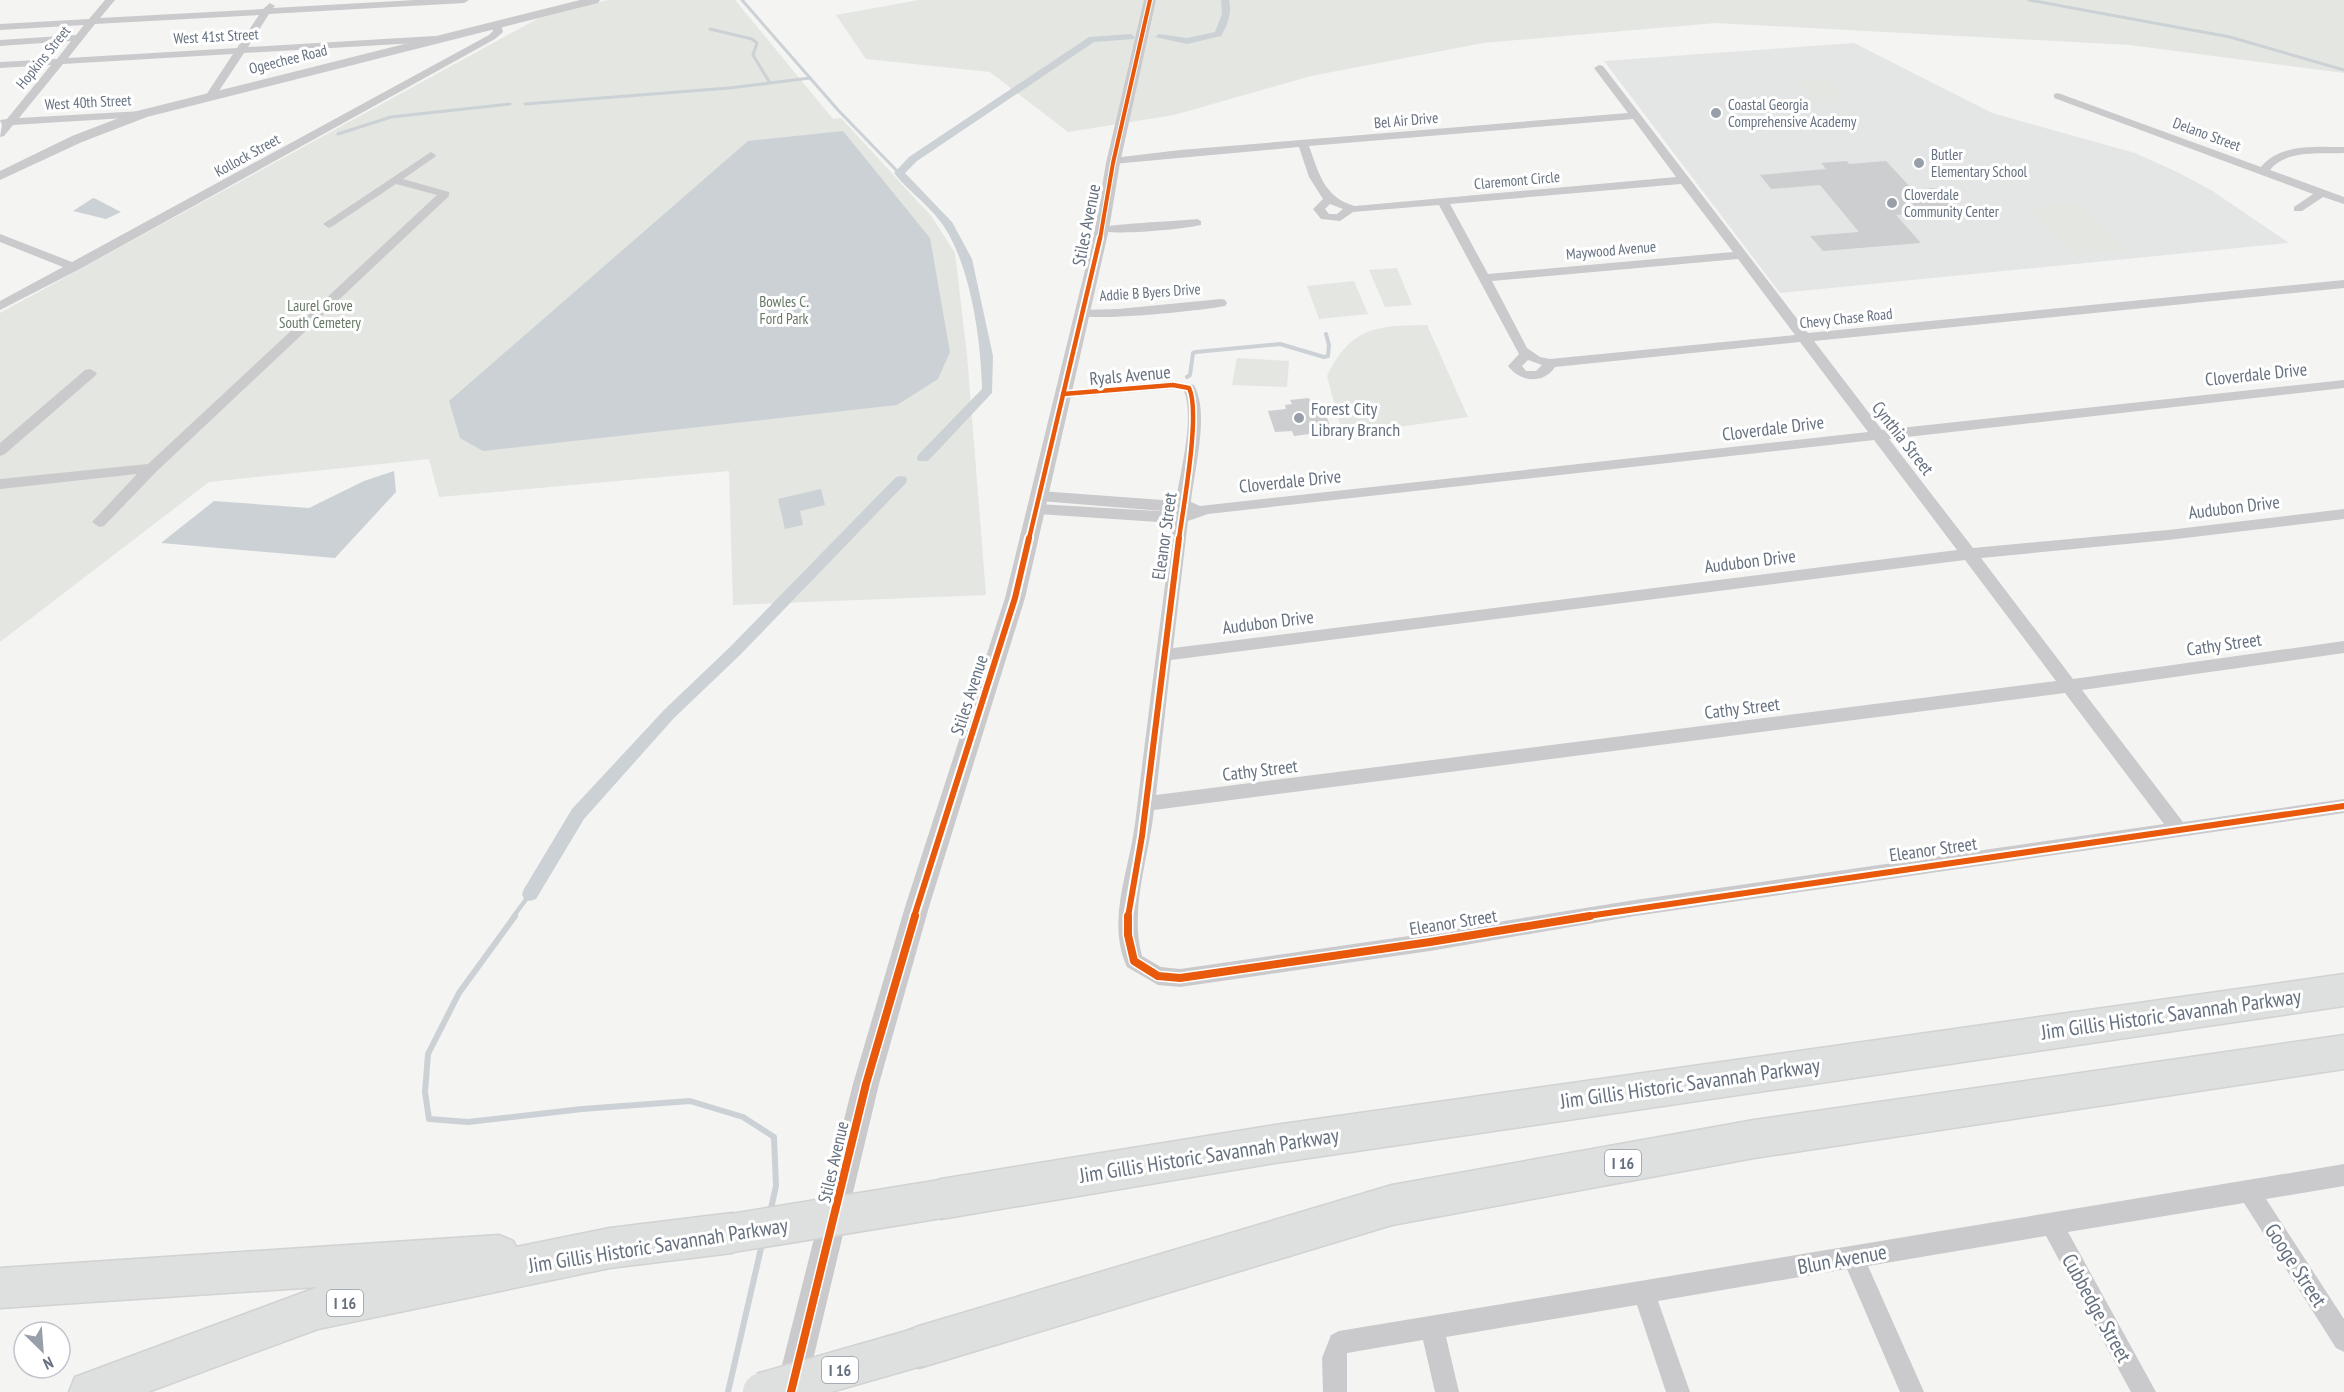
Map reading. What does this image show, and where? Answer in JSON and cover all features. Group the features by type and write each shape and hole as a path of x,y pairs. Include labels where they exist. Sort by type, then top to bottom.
{"highway":[{"name":"Jim Gillis Historic Savannah Parkway","path":"90,1392 318,1308 610,1248 732,1233 1287,1142 2344,990"},
{"name":"I 16","path":"762,1392 1392,1205 1754,1139 2344,1052"},
{"path":"0,1288 610,1248"}],"street":[{"name":"Hopkins Street","path":"0,134 6,122 110,0"},
{"path":"211,95 274,0"},
{"path":"0,27 464,0"},
{"name":"Ogeechee Road","path":"0,176 77,139 142,114 589,0"},
{"name":"Stiles Avenue","path":"791,1392 869,1074 917,907 1015,598 1102,229 1114,157 1150,0"},
{"name":"Kollock Street","path":"0,306 492,37 498,32 496,24"},
{"path":"0,43 77,38"},
{"name":"West 41st Street","path":"0,65 434,39"},
{"name":"Cynthia Street","path":"1599,68 2178,829"},
{"name":"Delano Street","path":"2058,96 2344,201"},
{"name":"West 40th Street","path":"6,122 142,114"},
{"name":"Bel Air Drive","path":"1114,157 1635,116"},
{"name":"Claremont Circle","path":"1303,143 1319,186 1328,200 1319,209 1325,217 1340,218 1351,208 1685,180"},
{"path":"2264,170 2267,164 2279,155 2344,150"},
{"path":"329,224 431,155"},
{"path":"99,522 152,468 445,194 394,180"},
{"path":"2298,208 2322,193"},
{"path":"1443,201 1526,354 1515,364 1515,368 1522,374 1540,375 1545,372 1550,363"},
{"path":"1102,229 1131,229 1197,223"},
{"path":"0,238 74,267"},
{"name":"Maywood Avenue","path":"1484,278 1740,255"},
{"name":"Chevy Chase Road","path":"1526,354 1550,363 2344,284"},
{"name":"Addie B Byers Drive","path":"1082,314 1221,303"},
{"path":"0,452 90,373"},
{"name":"Cloverdale Drive","path":"1039,502 1183,511 1206,509 2344,384"},
{"name":"Ryals Avenue","path":"1063,394 1173,385 1189,388 1194,396"},
{"name":"Eleanor Street","path":"1194,396 1183,511 1128,934 1134,962 1158,976 1180,978 1430,942 1635,908 2344,806"},
{"path":"0,484 152,468"},
{"name":"Audubon Drive","path":"1163,655 1970,554 2168,535 2344,514"},
{"name":"Cathy Street","path":"1145,804 2067,686 2344,647"},
{"name":"Blun Avenue","path":"1335,1392 1332,1380 1334,1358 1339,1343 2344,1175"},
{"name":"Googe Street","path":"2248,1191 2344,1340"},
{"name":"Cubbedge Street","path":"2051,1224 2144,1392"},
{"path":"1853,1257 1912,1392"},
{"path":"1644,1292 1678,1392"},
{"path":"1432,1328 1447,1392"}],"shaded area":[{"name":"Butler Elementary School","path":"1854,43 1992,113 2135,153 2177,172 2211,190 2289,243 1780,293 1604,61"},
{"path":"843,131 930,238 950,352 938,379 897,405 483,451 460,438 449,401 748,141"},
{"path":"93,198 121,212 106,219 73,211"},
{"path":"394,471 396,492 335,558 161,543 214,501 309,508 364,481"},
{"path":"821,489 825,505 800,511 803,525 785,529 778,499"}],"green space":[{"path":"608,0 735,0 833,119 841,118 932,217 955,253 967,355 986,595 733,605 729,471 439,497 429,459 209,482 0,642 0,313 539,18"},
{"path":"919,0 2344,0 2344,73 2130,45 1716,23 1483,43 1311,76 1174,115 1068,132 990,72 866,59 836,15"},
{"path":"1800,80 1832,80 1846,103 1814,102"},
{"path":"2078,201 2129,250 2072,256 2027,208"},
{"path":"1397,268 1412,305 1385,307 1369,270"},
{"path":"1354,281 1368,314 1319,319 1307,286"},
{"path":"1427,325 1468,417 1343,435 1327,376 1336,359 1356,338 1367,332 1393,326"},
{"path":"1237,358 1289,361 1287,387 1232,385"}],"building":[{"name":"Cloverdale Community Center","path":"1847,161 1849,164 1886,161 1913,190 1934,188 1955,210 1896,215 1921,243 1823,251 1810,236 1859,232 1820,185 1771,189 1760,175 1826,169 1821,163"},
{"name":"Forest City Library Branch","path":"1309,398 1313,407 1323,406 1330,426 1316,428 1318,433 1294,436 1292,431 1275,432 1268,411 1286,409 1285,405 1292,404 1290,400"}],"waterway":[{"path":"742,0 838,110 899,173"},
{"path":"1159,37 1187,41 1218,34 1226,14 1225,0"},
{"path":"2029,0 2230,37 2344,70"},
{"path":"710,29 752,39 757,43 753,55 770,83"},
{"path":"923,458 988,390 987,356 967,259 948,224 899,173 913,159 1092,39 1131,37"},
{"path":"770,83 810,78"},
{"path":"525,104 770,83"},
{"path":"338,134 391,117 510,104"},
{"path":"1187,377 1190,375 1193,353 1196,352 1280,344 1324,357 1328,356 1329,345 1326,334"},
{"path":"530,894 578,814 669,714 735,651 901,480"},
{"path":"513,917 530,894"},
{"path":"515,916 459,993 428,1054 425,1092 429,1119 468,1122 582,1109 690,1101 743,1117 774,1137 776,1186 770,1213"},
{"path":"728,1392 762,1244"}],"cycle path":[{"path":"791,1392 866,1084 917,907 1015,598 1102,229 1113,163 1150,0"},
{"path":"1063,394 1173,385 1189,388 1194,403 1192,436 1142,836 1128,921 1128,938 1134,961 1158,976 1180,978 1430,942 1635,908 2344,806"}],"place":[{"name":"Coastal Georgia Comprehensive Academy","path":"1716,113"},
{"name":"Butler Elementary School","path":"1919,163"},
{"name":"Cloverdale Community Center","path":"1892,203"},
{"name":"Forest City Library Branch","path":"1299,418"}],"park label":[{"name":"Bowles C. Ford Park","path":"784,310"},
{"name":"Laurel Grove South Cemetery","path":"320,314"}]}
